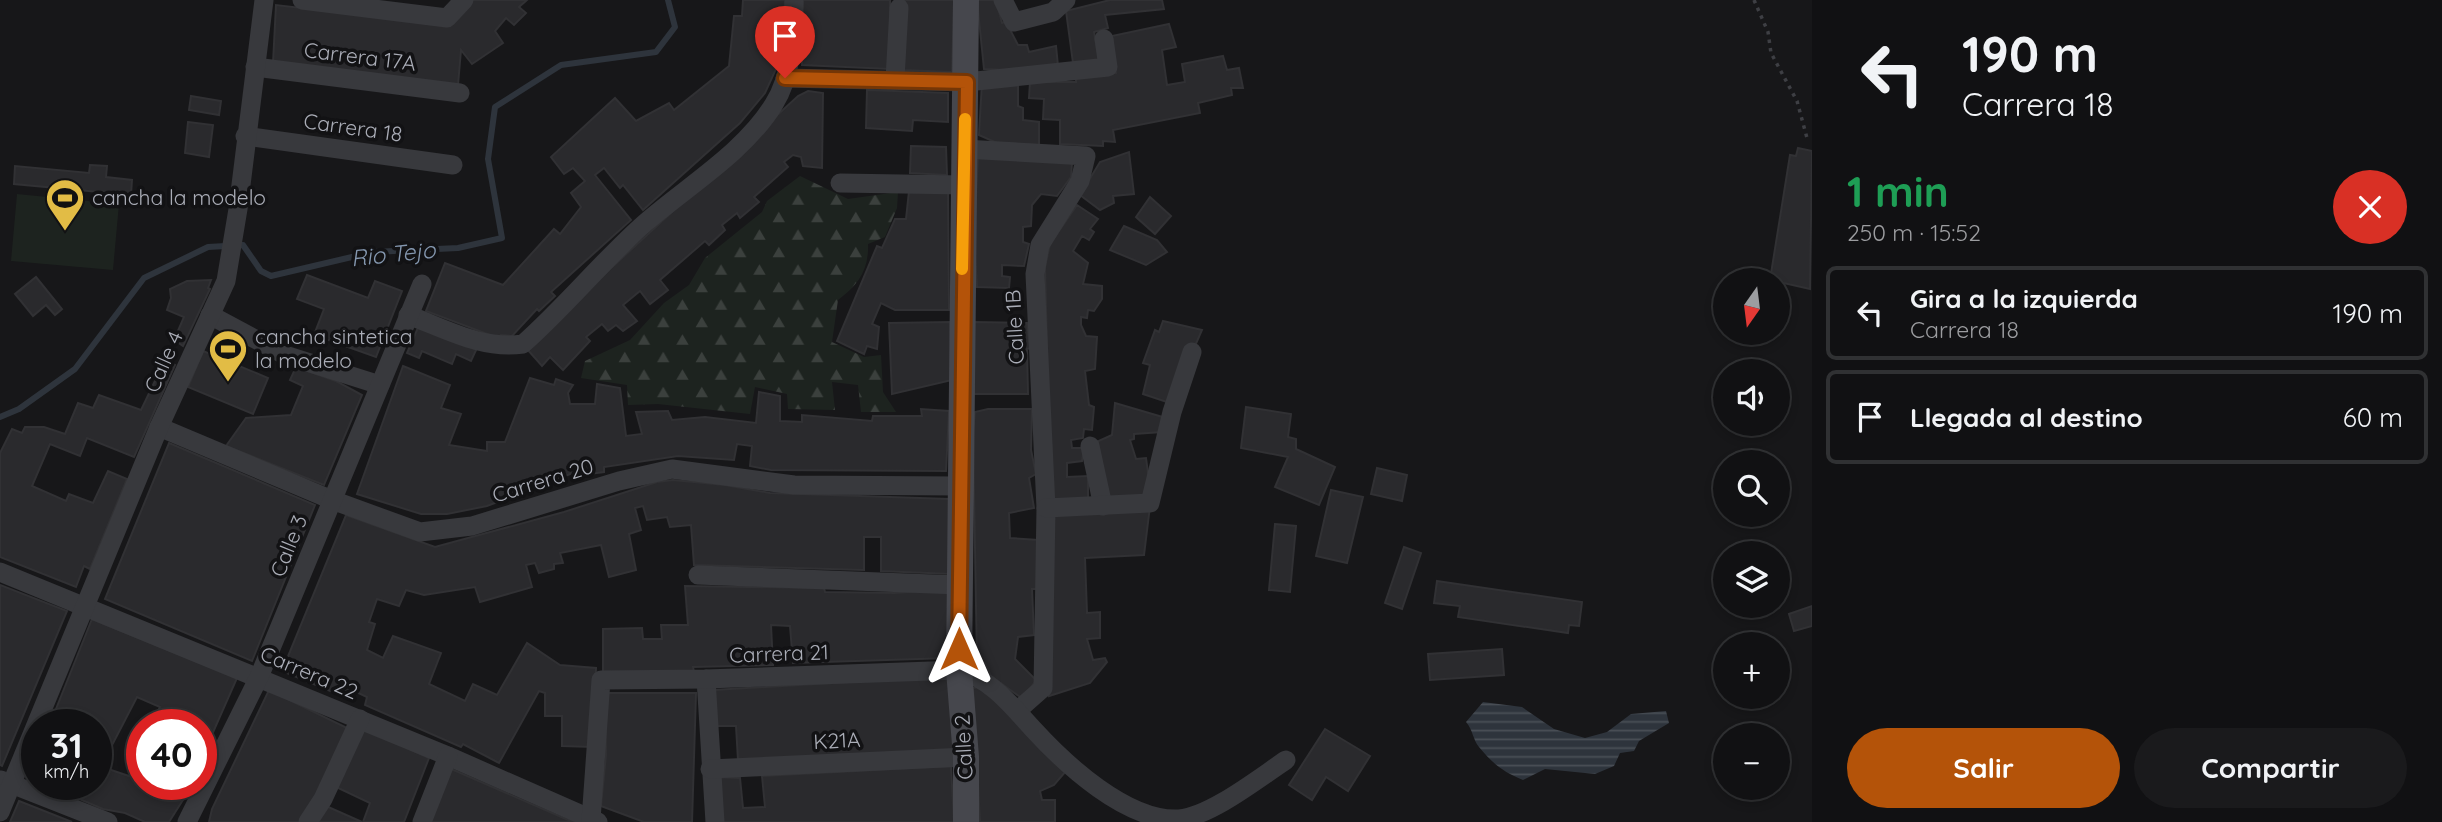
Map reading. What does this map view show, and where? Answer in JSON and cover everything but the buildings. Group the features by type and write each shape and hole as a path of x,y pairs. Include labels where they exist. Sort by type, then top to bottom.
{"street":[{"name":"Calle 4","path":"0,812 6,782 86,606 159,427 226,281 238,209 264,0"},
{"path":"302,0 447,18 464,0"},
{"path":"408,315 482,344 504,347 523,344 646,223 680,197 748,134 774,104 785,78 793,42 794,0"},
{"name":"Calle 2","path":"966,0 967,82 959,486 959,670 966,757 966,822"},
{"path":"1003,0 1014,22 1054,12 1066,0 1073,0"},
{"path":"895,79 898,8"},
{"path":"785,78 967,82 1108,67 1104,39"},
{"name":"Carrera 17A","path":"255,67 460,93"},
{"name":"Carrera 18","path":"245,136 453,165"},
{"name":"Calle 1B","path":"964,149 1086,156 1080,181 1040,245 1035,274 1046,509"},
{"path":"840,183 964,185"},
{"name":"Calle 3","path":"187,822 260,677 422,284"},
{"path":"210,315 285,355 380,385"},
{"path":"1017,711 1043,688 1046,509 1150,503 1172,412 1192,352"},
{"name":"Carrera 20","path":"159,427 332,500 420,532 472,526 619,481 673,469 794,485 959,486"},
{"path":"1090,446 1103,506"},
{"name":"Carrera 22","path":"0,572 260,677 594,821"},
{"path":"698,575 959,585"},
{"path":"959,670 982,677 1055,753 1115,800 1144,814 1185,821 1224,802 1286,760"},
{"name":"Carrera 21","path":"594,821 601,680 959,670"},
{"path":"706,679 715,822"},
{"path":"308,822 323,799 360,719"},
{"path":"422,822 448,756"},
{"name":"K21A","path":"710,769 966,757"},
{"path":"6,782 108,822"}],"path":[{"path":"1754,0 1768,32 1771,53 1797,100 1807,138"}],"green space":[{"path":"800,176 848,199 898,192 897,208 885,237 868,244 867,262 861,276 838,300 832,342 864,357 881,355 883,392 896,412 861,412 858,385 832,382 835,410 788,409 787,394 755,387 750,414 658,404 628,405 627,385 581,378 585,361 630,340 664,303 689,285 705,258 762,212 767,201"},
{"name":"cancha la modelo","path":"17,194 119,204 113,270 11,261"}],"shaded area":[{"path":"1483,702 1522,707 1554,729 1585,738 1607,732 1631,714 1666,711 1669,723 1639,741 1634,751 1620,753 1614,766 1595,774 1545,769 1523,780 1498,766 1475,741 1466,722"}],"waterway":[{"name":"Rio Tejo","path":"0,417 19,409 75,369 144,278 208,247 243,245 261,271 271,276 373,252 458,248 502,238 488,159 495,107 561,65 656,52 675,27 668,0"}],"slow traffic":[{"path":"962,269 965,119"}],"place":[{"name":"cancha la modelo","path":"65,232"},
{"name":"cancha sintetica la modelo","path":"228,383"}],"route":[{"path":"785,78 967,82 959,649"}]}
